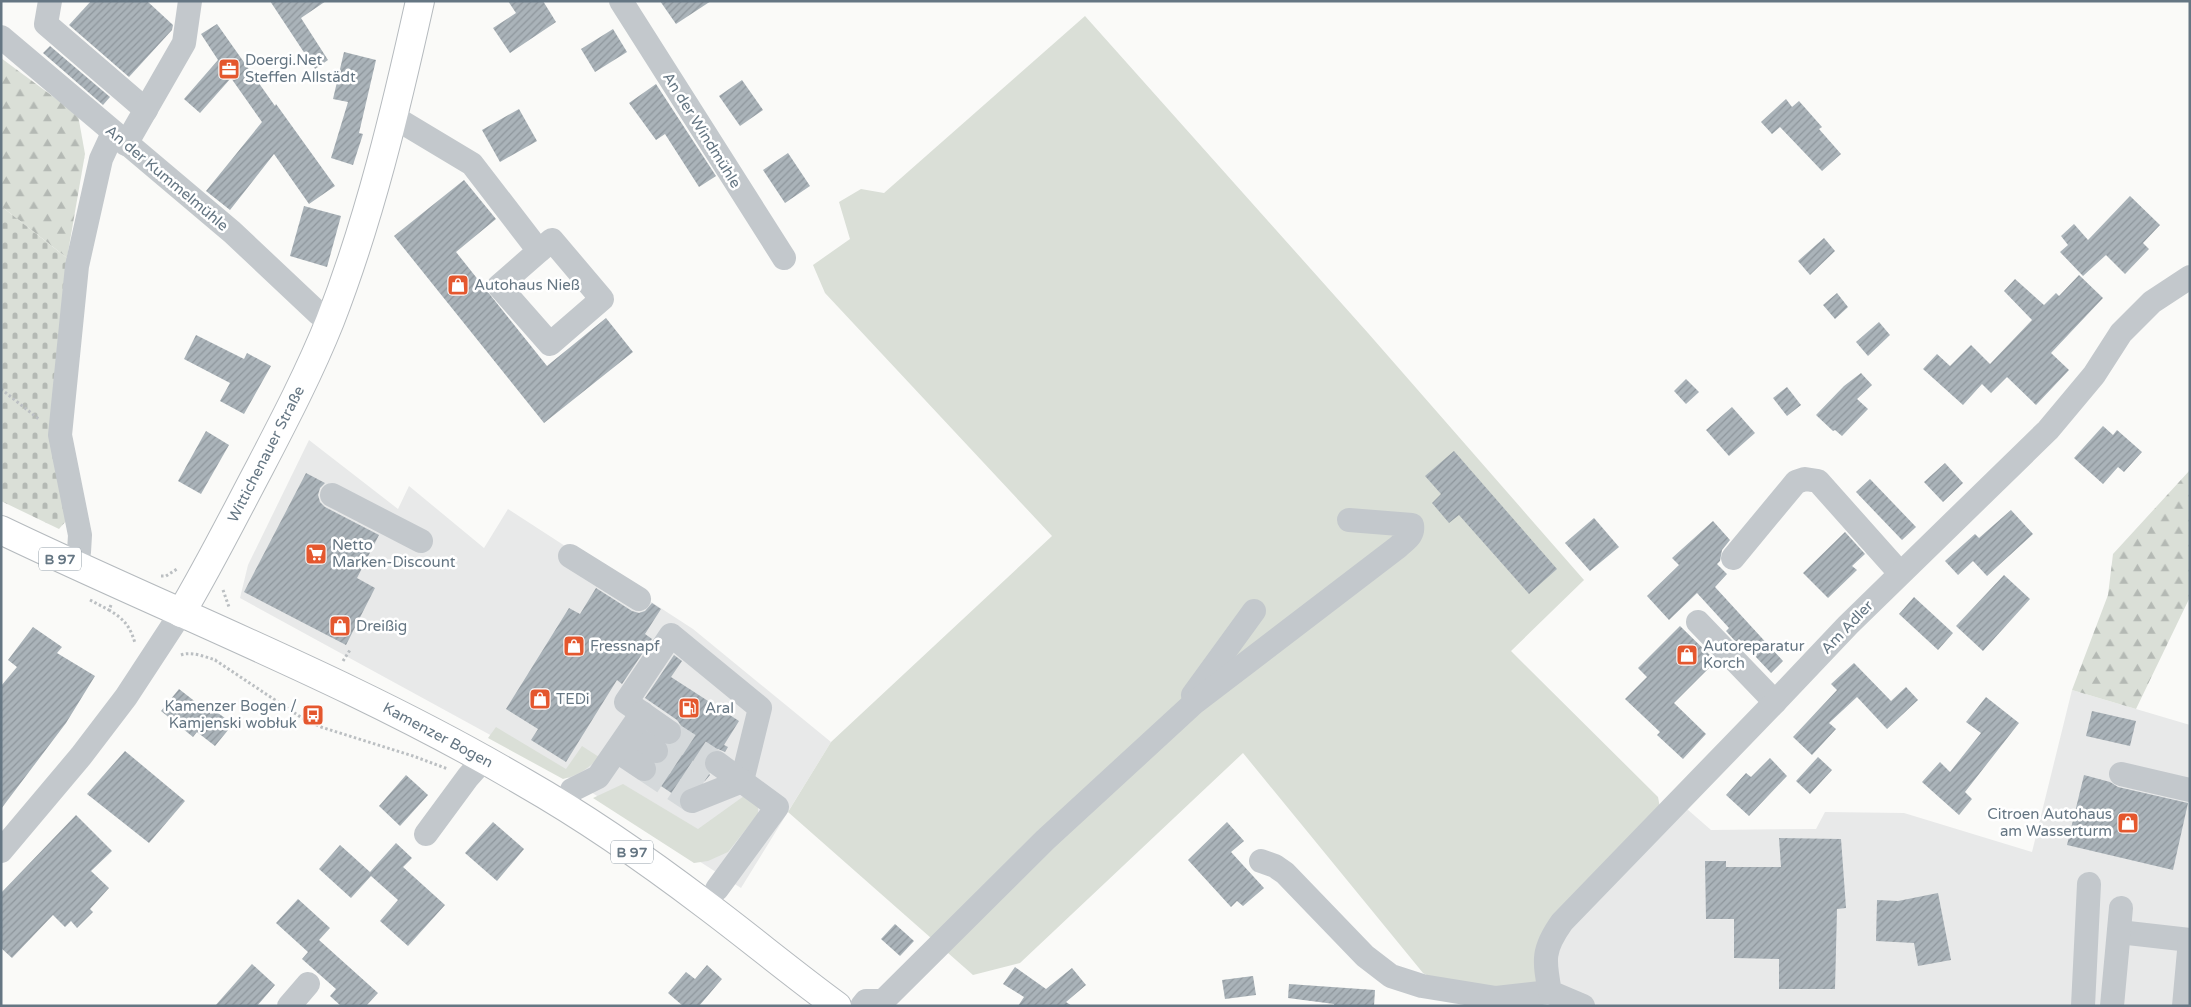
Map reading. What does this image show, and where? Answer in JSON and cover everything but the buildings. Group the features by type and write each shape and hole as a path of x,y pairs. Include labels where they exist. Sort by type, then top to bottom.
{"main road":[{"name":"Wittichenauer Straße","path":"181,613 205,572 299,393 330,321 358,240 392,116 420,1"},
{"name":"Kamenzer Bogen","path":"1,530 73,565 331,681 412,721 476,768 557,802 604,832 705,904 828,1003"}],"street":[{"path":"50,1 46,24 146,110"},
{"path":"73,565 79,552 80,535 60,435 77,266 101,159 146,110 184,43 190,1"},
{"name":"An der Windmühle","path":"621,1 784,258"},
{"name":"An der Kummelmühle","path":"1,37 232,232 318,313 330,321"},
{"path":"392,116 472,164 539,251"},
{"name":"Am Adler","path":"1550,992 1544,963 1549,940 1562,922 1848,624 2048,430 2094,375 2121,333 2152,302 2190,277"},
{"path":"1733,558 1796,482 1805,479 1818,481 1900,573"},
{"path":"332,495 421,541"},
{"path":"880,1004 1045,840 1194,703 1398,547 1412,534 1413,530 1412,525 1349,520"},
{"path":"570,556 638,599"},
{"path":"1194,703 1192,699 1196,690 1254,611"},
{"name":"Wittichenauer Straße","path":"1,851 81,756 126,697 181,613"},
{"path":"1698,622 1775,702"},
{"path":"669,732 626,702 671,635 760,708 742,781"},
{"path":"572,790 598,777 642,713"},
{"path":"623,742 650,760"},
{"path":"426,834 476,768"},
{"path":"2121,774 2190,790"},
{"path":"704,782 742,781 776,806 717,889"},
{"path":"1261,861 1275,866 1285,873 1365,956 1391,976 1422,986 1496,998 1550,992 1584,1006"},
{"path":"2083,1006 2089,884"},
{"path":"2112,1006 2121,908"},
{"path":"2119,932 2190,940 2184,1006"},
{"path":"289,1006 308,984"}],"path":[{"path":"1,390 60,435"},
{"path":"341,666 350,650"},
{"path":"215,660 302,718 321,727 414,756 476,768"}],"shaded area":[{"path":"309,440 398,509 409,486 484,548 508,509 693,629 831,742 741,888 569,778 240,598 248,565"},
{"path":"2072,690 2190,725 2190,1006 1585,1006 1550,992 1549,940 1679,802 1711,830 1816,829 1825,812 1904,813 2032,852"}],"green space":[{"path":"1085,16 1368,333 1584,580 1511,651 1658,797 1662,819 1562,922 1549,992 1453,992 1423,973 1243,753 1020,963 973,975 788,812 831,742 1052,536 825,293 813,265 850,239 839,202 861,189 884,193"},
{"path":"1,58 78,115 85,154 67,258 1,206"},
{"path":"1,206 67,258 65,522 59,529 1,501"},
{"path":"2190,470 2190,597 2136,709 2072,690 2108,595 2113,554"},
{"path":"496,727 566,769 582,746 599,757 583,771 563,779 488,738"},
{"path":"623,784 698,829 744,796 758,804 758,814 728,852 708,861 694,863 593,798"}],"tunnel":[{"path":"669,732 717,763"},
{"path":"656,751 704,782"},
{"path":"644,769 692,801"}],"place":[{"name":"Doergi.Net Steffen Allstädt","path":"229,69"},
{"name":"Autohaus Nieß","path":"458,285"},
{"name":"Netto Marken-Discount","path":"316,554"},
{"name":"Dreißig","path":"340,626"},
{"name":"Fressnapf","path":"574,646"},
{"name":"Autoreparatur Korch","path":"1687,655"},
{"name":"TEDi","path":"540,699"},
{"name":"Aral","path":"689,708"},
{"name":"Kamenzer Bogen / Kamjenski wobłuk","path":"313,715"},
{"name":"Citroen Autohaus am Wasserturm","path":"2128,823"}]}
